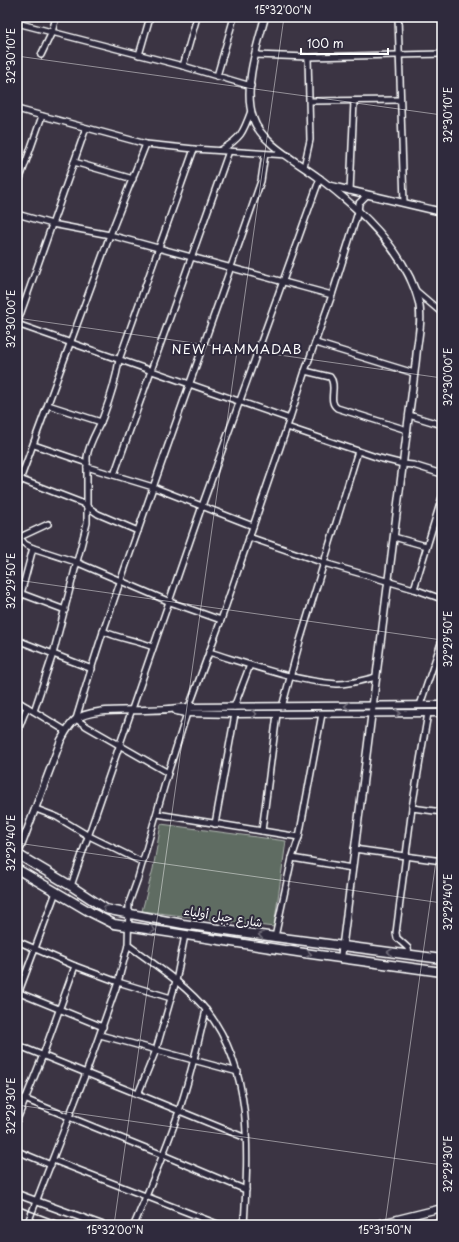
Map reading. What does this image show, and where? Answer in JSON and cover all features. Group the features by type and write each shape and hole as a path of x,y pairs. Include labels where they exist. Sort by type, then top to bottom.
{"main road":[{"name":"شارع جبل أولياء","path":"17,855 71,886 106,909 183,924 442,959"},
{"name":"شارع جبل أولياء","path":"17,869 114,924 442,972"}],"street":[{"path":"41,54 52,32 56,17"},
{"path":"139,55 150,17"},
{"path":"183,66 197,17"},
{"path":"217,76 234,17"},
{"path":"265,17 255,56 251,86 251,111 253,120 261,134 330,186 379,233 396,254 408,275 415,290 419,305 420,319 409,415 341,958"},
{"path":"398,17 404,203"},
{"path":"17,23 183,66 251,86"},
{"path":"255,56 308,57 442,54"},
{"path":"304,166 310,140 308,57"},
{"path":"310,101 400,100"},
{"path":"350,191 354,101"},
{"path":"17,110 146,144 194,150 287,155"},
{"path":"220,151 240,136 251,111"},
{"path":"17,187 42,116"},
{"path":"86,128 17,324 290,419"},
{"path":"17,488 19,479 34,445 110,235 146,144"},
{"path":"34,711 53,654 87,523 87,465 89,448 101,422 114,382 119,360 157,248 194,150"},
{"path":"114,475 229,151"},
{"path":"17,855 66,731 76,719 103,631 261,181 265,154"},
{"path":"74,162 133,179"},
{"path":"71,886 87,835 170,602 202,506 320,178"},
{"path":"330,186 442,212"},
{"path":"27,1225 86,1073 118,982 128,945 130,926 128,914 129,903 157,814 168,773 188,710 221,620 305,371 316,343 360,203 367,195"},
{"path":"17,214 52,224 110,235 332,295"},
{"path":"415,290 442,313"},
{"path":"316,343 414,373"},
{"path":"305,371 330,377 332,379 332,402 337,408 407,430"},
{"path":"48,405 101,422"},
{"path":"409,415 442,425"},
{"path":"287,427 358,451 442,474"},
{"path":"34,445 114,475 153,487 253,526"},
{"path":"282,707 300,641 358,451"},
{"path":"19,479 82,503 98,514 138,531"},
{"path":"414,589 442,497"},
{"path":"48,524 18,538 33,548 76,562 170,602 221,620"},
{"path":"249,537 324,563 388,581 442,599"},
{"path":"394,537 426,546"},
{"path":"17,609 19,592 33,548"},
{"path":"19,592 65,610"},
{"path":"103,631 153,647"},
{"path":"17,640 92,669"},
{"path":"420,705 442,640"},
{"path":"209,652 291,676 338,684 376,677"},
{"path":"234,707 250,665"},
{"path":"17,700 66,731"},
{"path":"188,710 234,707 442,705"},
{"path":"17,733 27,707"},
{"path":"76,719 84,715 101,711 169,709 235,714 442,713"},
{"path":"409,955 407,946 397,938 396,933 412,808 428,713"},
{"path":"215,824 235,714"},
{"path":"262,831 277,714"},
{"path":"275,937 292,858 299,837 322,714"},
{"path":"76,719 168,773"},
{"path":"412,808 442,812"},
{"path":"36,809 57,817 87,835 142,862"},
{"path":"157,814 299,837"},
{"path":"354,849 442,861"},
{"path":"292,858 352,868"},
{"path":"56,892 18,994 60,1009 103,1027"},
{"path":"138,1094 156,1050 176,981 185,935"},
{"path":"17,941 75,966 118,982 171,998"},
{"path":"128,945 176,981 206,1010 219,1028 238,1072 243,1099 246,1138 244,1225"},
{"path":"17,1120 43,1055 75,966"},
{"path":"134,1225 163,1155 179,1110 194,1060 206,1010"},
{"path":"100,1035 238,1072"},
{"path":"17,1045 246,1138"},
{"path":"17,1096 246,1190"},
{"path":"17,1151 52,1162 220,1225"},
{"path":"17,1194 102,1225"},
{"path":"373,1225 442,1208"}],"green space":[{"path":"161,824 286,841 274,927 142,911 153,869"}],"railway":[{"path":"17,1206 67,1225"},
{"path":"415,1225 442,1218"}],"district":[{"name":"NEW HAMMADAB","path":"237,349"}]}
